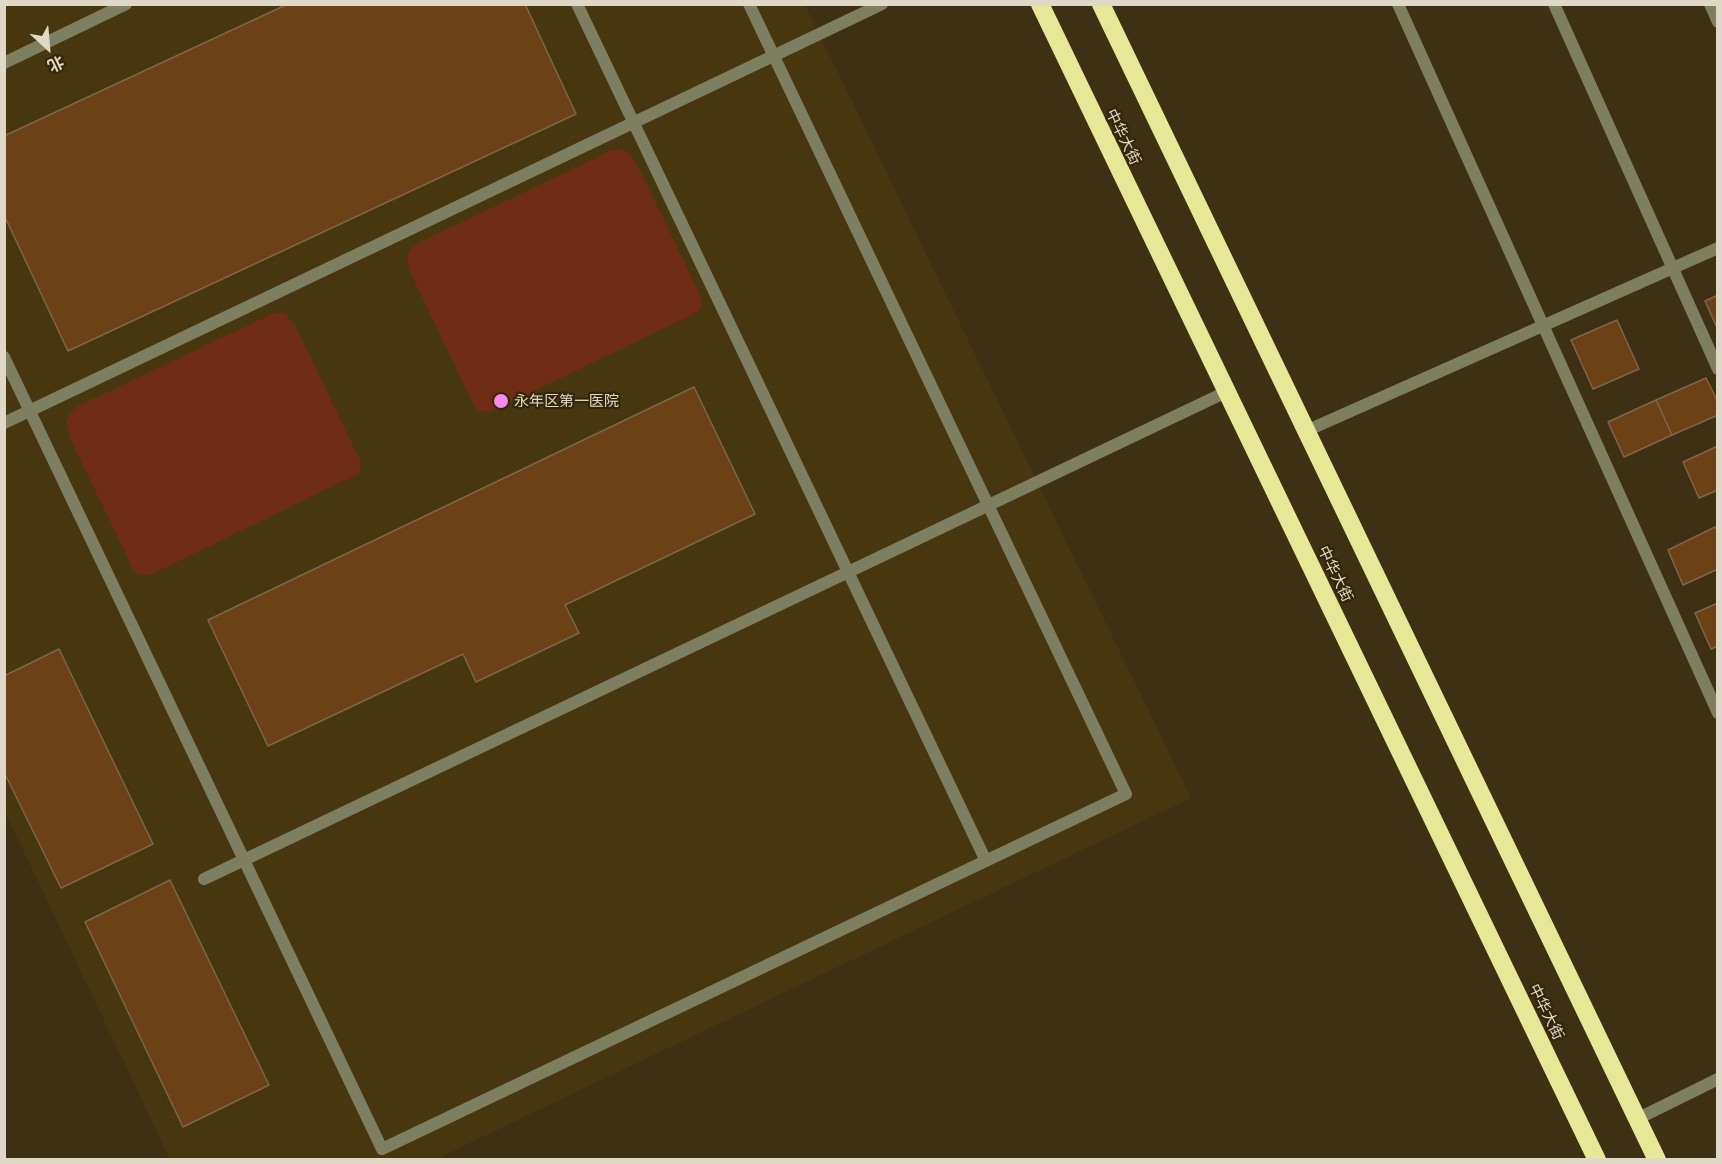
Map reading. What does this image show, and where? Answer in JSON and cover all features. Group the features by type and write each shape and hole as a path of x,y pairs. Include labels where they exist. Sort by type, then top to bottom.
{"highway":[{"name":"中华大街","path":"1040,4 1597,1160"},
{"path":"1101,4 1657,1160"}],"street":[{"path":"4,63 126,4"},
{"path":"578,4 986,861"},
{"path":"4,357 382,1149 1126,794 749,4"},
{"path":"4,423 882,4"},
{"path":"1398,4 1718,713"},
{"path":"1554,4 1718,369"},
{"path":"1710,4 1718,22"},
{"path":"1306,431 1718,248"},
{"path":"204,879 1226,392"},
{"path":"1637,1119 1718,1079"}],"shaded area":[{"name":"永年区第一医院","path":"5,4 805,5 1191,798 434,1160 170,1159 5,812"},
{"path":"612,150 627,151 637,164 701,297 700,310 490,412 479,411 474,406 410,272 407,258 410,250 418,243"},
{"path":"282,313 296,327 360,460 360,473 150,575 138,574 133,569 69,436 66,422 70,413 78,406 272,314"}],"building":[{"path":"288,4 525,4 576,114 68,351 4,215 4,136"},
{"path":"1718,295 1718,330 1705,301"},
{"path":"1617,320 1639,369 1593,389 1571,340"},
{"path":"1706,378 1718,402 1718,415 1672,435 1656,400"},
{"path":"694,387 755,514 565,605 579,633 476,682 463,654 268,746 208,620"},
{"path":"1656,400 1672,435 1624,457 1608,422"},
{"path":"1718,446 1718,490 1699,498 1683,462"},
{"path":"1715,527 1718,532 1718,569 1683,585 1668,550"},
{"path":"1718,603 1718,646 1711,649 1695,613"},
{"path":"59,649 153,844 61,888 4,772 4,676"},
{"path":"170,880 269,1085 183,1127 85,922"}],"place":[{"name":"永年区第一医院","path":"501,401"}]}
